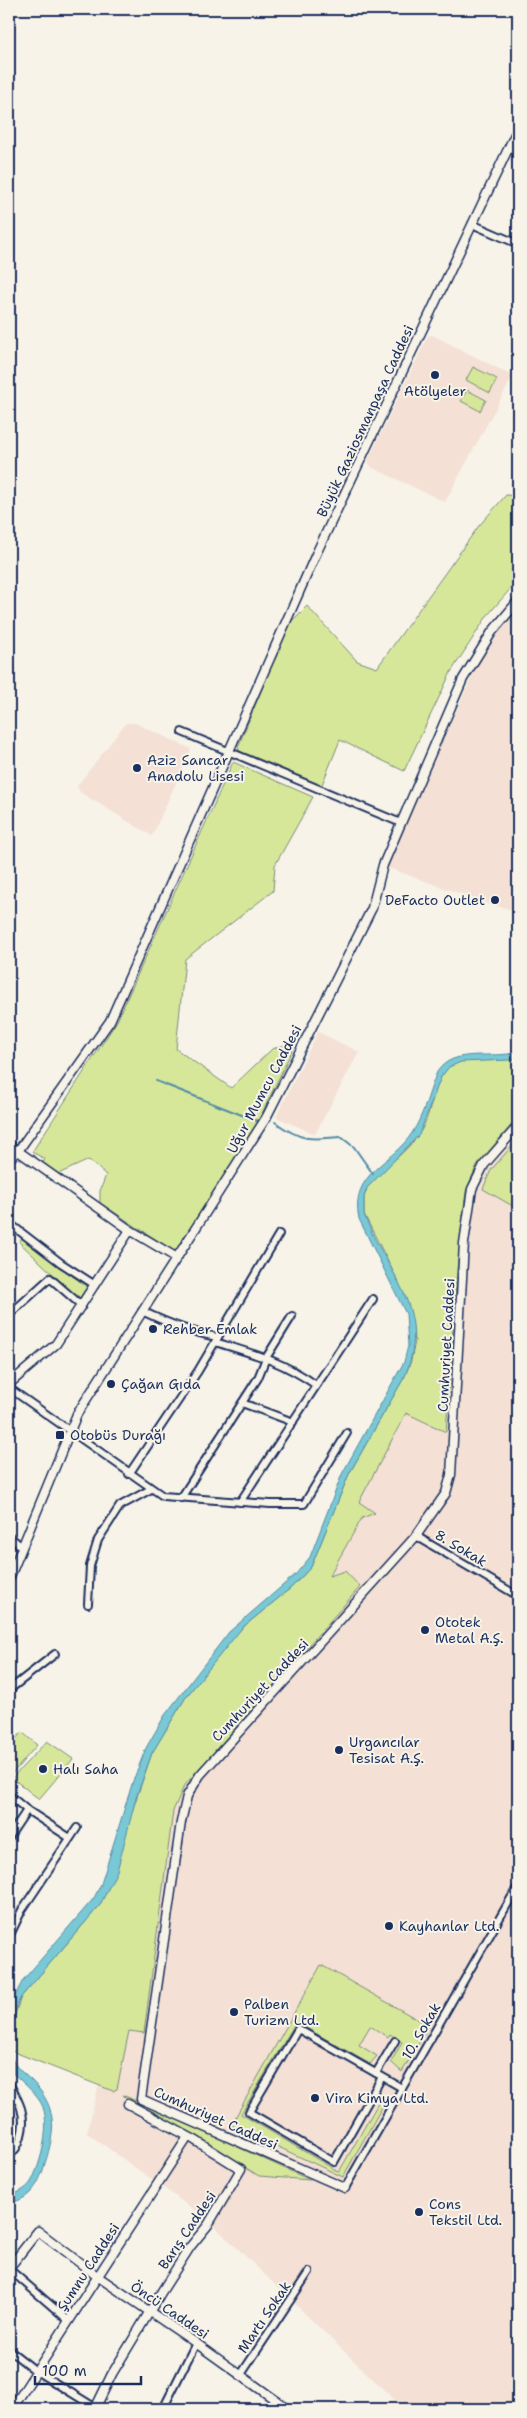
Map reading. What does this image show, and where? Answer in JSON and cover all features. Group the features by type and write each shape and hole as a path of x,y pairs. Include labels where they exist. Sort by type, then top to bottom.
{"street":[{"name":"Büyük Gaziosmanpaşa Caddesi","path":"9,1159 18,1151 110,1021 316,554 518,128"},
{"path":"472,224 518,244"},
{"name":"Uğur Mumcu Caddesi","path":"9,1579 77,1414 266,1118 372,908 383,865 463,679 492,632 518,601"},
{"path":"182,732 401,823"},
{"name":"Cumhuriyet Caddesi","path":"344,2188 141,2099 181,1822 191,1787 416,1536 446,1493 451,1474 463,1258 472,1189 484,1165 518,1126"},
{"path":"9,1144 130,1230 177,1258"},
{"path":"9,1223 61,1263 95,1285"},
{"path":"9,1384 56,1344 130,1230"},
{"path":"128,1474 216,1340 280,1234"},
{"path":"9,1314 50,1278 82,1306"},
{"path":"240,1502 373,1299"},
{"path":"142,1311 294,1369 316,1385"},
{"path":"180,1498 258,1378 266,1358 292,1316"},
{"path":"9,1388 70,1430 128,1474 163,1496 292,1505 304,1504 348,1433"},
{"path":"242,1403 293,1422"},
{"path":"88,1604 90,1566 98,1540 120,1506 151,1489"},
{"path":"9,1536 22,1547"},
{"name":"8. Sokak","path":"416,1536 518,1596"},
{"path":"9,1690 55,1654"},
{"path":"9,1795 27,1810 70,1838"},
{"path":"9,1837 27,1810"},
{"path":"9,1937 22,1910 77,1828"},
{"name":"10. Sokak","path":"344,2188 518,1886"},
{"path":"395,2041 379,2075 334,2162 249,2112 298,2028 379,2075 402,2088"},
{"path":"9,2083 24,2114 24,2126 14,2152 9,2156"},
{"name":"Barış Caddesi","path":"95,2409 112,2374 190,2247 208,2225 241,2169 193,2139 128,2104"},
{"name":"Şumnu Caddesi","path":"12,2409 186,2140"},
{"name":"Öncü Caddesi","path":"9,2268 38,2231 97,2276 196,2343 288,2409"},
{"path":"9,2268 68,2320"},
{"name":"Martı Sokak","path":"240,2376 309,2272"},
{"path":"163,2409 196,2343"},
{"path":"9,2350 36,2371 95,2409"}],"shaded area":[{"path":"432,335 513,376 445,502 371,467 368,460 428,336"},
{"path":"518,608 518,911 489,904 386,867 476,667 507,620"},
{"name":"Aziz Sancar Anadolu Lisesi","path":"126,723 135,723 191,749 152,836 80,792 77,786"},
{"path":"318,1032 359,1052 315,1134 276,1117"},
{"path":"518,1077 518,2409 404,2409 207,2219 87,2133 137,1933 166,1779 301,1616 415,1386 434,1254 393,1229"}],"green space":[{"path":"473,367 497,379 490,393 466,380"},
{"path":"467,390 486,400 480,411 461,401"},
{"path":"506,495 518,496 518,580 487,616 451,672 404,771 340,740 321,787 240,753 238,747 288,625 307,606 357,661 377,668 478,527"},
{"path":"233,762 313,797 275,865 273,891 185,959 176,1049 231,1088 272,1049 296,1042 259,1120 175,1252 100,1203 100,1191 106,1175 89,1160 56,1175 42,1164 45,1159 32,1152 117,1021"},
{"path":"518,1058 518,1117 477,1165 466,1191 457,1269 446,1432 406,1413 359,1502 375,1513 362,1518 329,1576 345,1571 360,1587 184,1786 173,1811 144,2033 129,2031 117,2089 113,2091 9,2050 14,2017 21,1997 100,1905 152,1753 186,1697 227,1644 242,1628 292,1587 311,1567 349,1474 405,1376 411,1361 415,1341 398,1281 364,1214 364,1197 367,1188 417,1138 425,1122 438,1084 447,1069 459,1062"},
{"path":"518,1139 518,1209 483,1189 491,1170"},
{"path":"22,1238 87,1287 79,1299 19,1242"},
{"name":"Halı Saha","path":"22,1732 37,1745 11,1775 9,1773 9,1747"},
{"name":"Halı Saha","path":"47,1741 73,1759 39,1799 12,1778"},
{"path":"321,1965 429,2026 402,2072 391,2062 402,2042 390,2034 388,2037 370,2026 359,2045 377,2056 370,2064 296,2022 241,2114 339,2172 381,2098 387,2098 343,2177 231,2125"},
{"path":"123,2095 310,2180 259,2176 182,2128 133,2105"}],"water":[{"path":"518,1052 518,1058 510,1060 461,1062 449,1067 441,1077 419,1135 367,1188 364,1197 364,1214 394,1273 410,1310 413,1330 412,1352 405,1376 349,1474 311,1567 292,1587 242,1628 186,1697 152,1753 136,1798 117,1871 100,1905 21,1997 17,2005 9,2046 9,2014 12,2002 23,1980 94,1898 101,1884 133,1781 146,1748 165,1715 229,1632 296,1574 310,1557 342,1474 404,1362 408,1346 406,1314 359,1219 358,1203 360,1191 374,1170 404,1144 412,1133 423,1111 437,1072 444,1064 463,1056"},
{"path":"9,2051 15,2065 32,2081 48,2103 51,2113 52,2134 43,2170 35,2188 27,2196 9,2203 9,2197 26,2187 35,2174 44,2143 45,2121 44,2111 38,2098 9,2070"}],"waterway":[{"path":"156,1081 257,1121"},
{"path":"275,1122 292,1133 306,1138 341,1137 354,1147 373,1174"}],"place":[{"name":"Atölyeler","path":"435,375"},
{"name":"Aziz Sancar Anadolu Lisesi","path":"137,768"},
{"name":"DeFacto Outlet","path":"495,900"},
{"name":"Rehber Emlak","path":"153,1329"},
{"name":"Çağan Gıda","path":"111,1384"},
{"name":"Otobüs Durağı","path":"60,1435"},
{"name":"Ototek Metal A.Ş.","path":"425,1630"},
{"name":"Urgancılar Tesisat A.Ş.","path":"339,1750"},
{"name":"Halı Saha","path":"43,1769"},
{"name":"Kayhanlar Ltd.","path":"389,1926"},
{"name":"Palben Turizm Ltd.","path":"234,2012"},
{"name":"Vira Kimya Ltd.","path":"315,2098"},
{"name":"Cons Tekstil Ltd.","path":"419,2212"}]}
